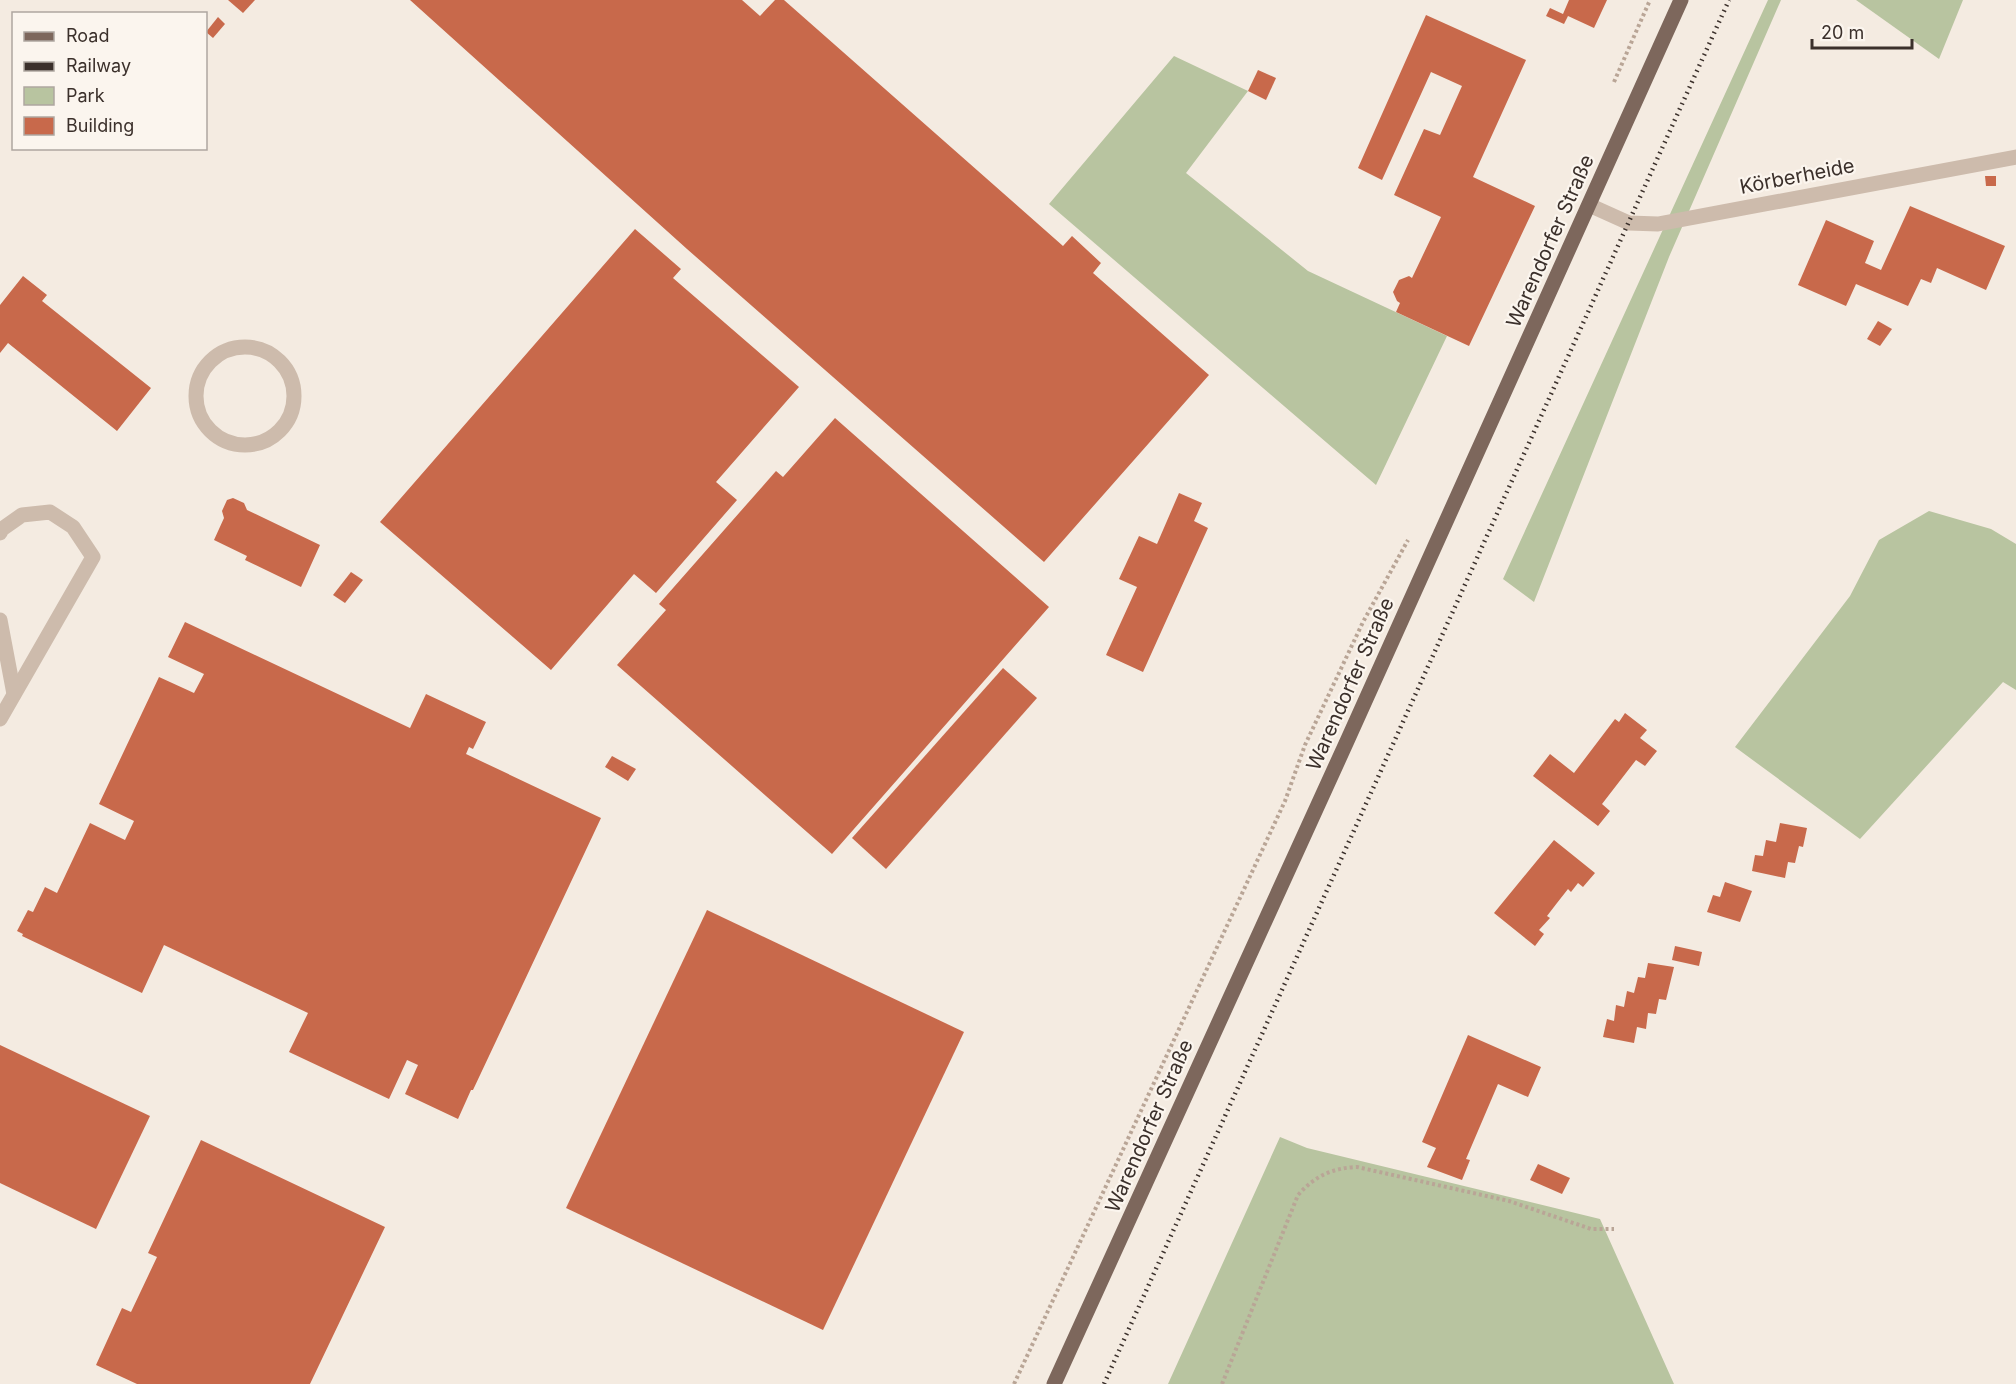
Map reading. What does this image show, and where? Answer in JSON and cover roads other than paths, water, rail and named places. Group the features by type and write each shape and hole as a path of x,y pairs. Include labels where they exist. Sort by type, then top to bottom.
{"main road":[{"name":"Warendorfer Straße","path":"1054,1384 1681,0"}],"street":[{"name":"Körberheide","path":"1589,205 1629,223 1658,224 2016,157"},
{"path":"239,348 263,351 275,357 289,376 294,395 292,411 285,425 271,438 256,444 245,445 230,443 217,437 205,425 199,414 196,399 198,383 204,369 216,356 239,348"},
{"path":"0,533 2,529 22,515 50,512 73,527 93,557 0,719"},
{"path":"0,620 14,694"}],"railway":[{"path":"1104,1384 1729,0"}]}
